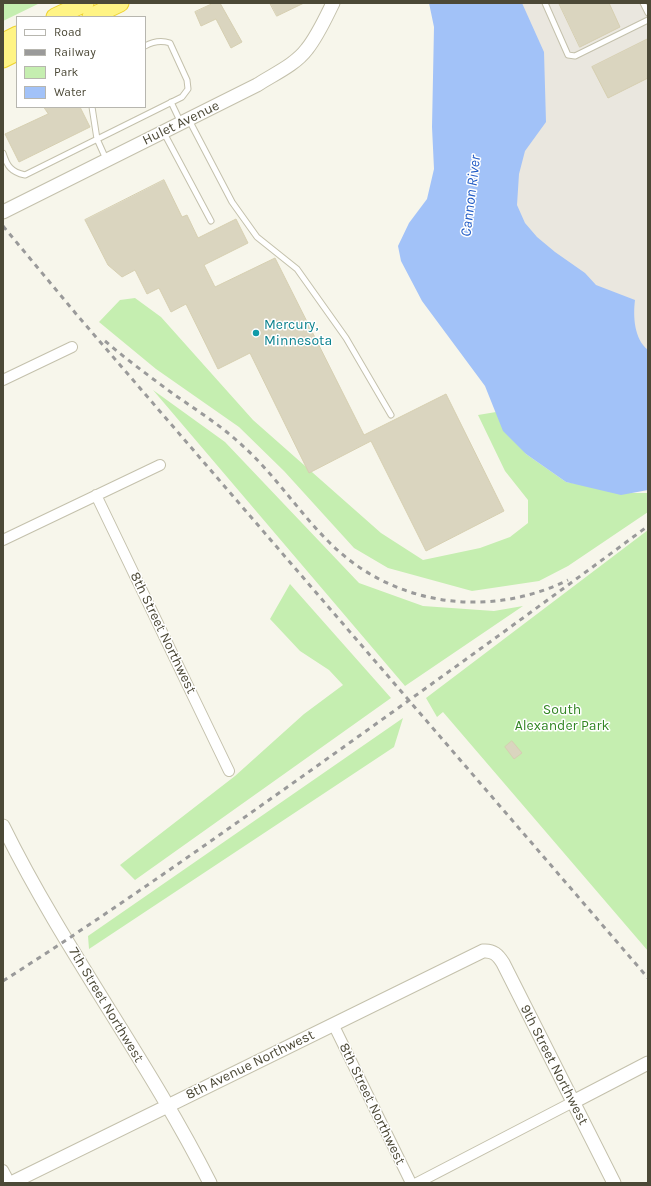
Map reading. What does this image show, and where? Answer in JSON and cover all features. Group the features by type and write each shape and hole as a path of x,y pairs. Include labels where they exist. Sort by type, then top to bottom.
{"highway":[{"path":"57,16 85,3"},
{"path":"93,16 120,3"},
{"path":"3,42 16,36"},
{"path":"3,59 16,52"}],"street":[{"name":"Hulet Avenue","path":"3,212 257,85 292,63 306,50 321,28 333,3"},
{"path":"3,380 72,347"},
{"path":"3,540 160,465"},
{"name":"8th Street Northwest","path":"96,495 229,771"},
{"name":"7th Street Northwest","path":"3,826 56,922 168,1106 210,1183"},
{"name":"8th Avenue Northwest","path":"11,1183 483,951 490,951"},
{"name":"9th Street Northwest","path":"490,951 498,955 503,963 614,1183"},
{"name":"8th Street Northwest","path":"333,1024 411,1183"},
{"path":"417,1183 648,1063"},
{"path":"3,1170 11,1183"}],"lane":[{"path":"545,3 568,55 575,56 648,20"},
{"path":"643,3 648,13"},
{"path":"3,153 8,167 15,173 25,175 182,97 188,89 187,80 170,43 163,41 152,42 146,45"},
{"path":"171,102 185,121 232,202 257,237 297,270 346,338 392,415"},
{"path":"92,108 97,139 107,160"},
{"path":"164,132 211,221"}],"shaded area":[{"path":"477,3 648,3 648,419 512,290"}],"green space":[{"path":"3,3 40,3 3,21"},
{"path":"135,298 161,317 253,420 381,533 423,560 480,548 510,537 528,523 528,500 505,471 478,415 496,412 526,454 566,482 631,493 648,493 648,512 568,566 539,581 472,591 388,568 354,548 284,471 239,427 156,369 99,322 120,300"},
{"path":"153,390 225,442 359,583 423,606 494,611 523,606 405,686"},
{"name":"South Alexander Park","path":"648,530 648,951 443,712 437,717 426,698"},
{"path":"290,584 391,698 135,880 120,865 235,776 304,714 343,685 329,670 300,651 270,619"},
{"path":"403,718 394,747 89,949 88,936"}],"water":[{"name":"Cannon River","path":"429,3 522,3 544,52 546,122 525,151 519,174 517,205 525,223 537,237 555,252 585,273 596,285 635,300 634,313 637,334 643,345 648,350 648,490 621,495 566,482 526,454 503,431 485,386 422,301 401,261 398,246 409,223 427,199 434,169 432,127 434,27"}],"building":[{"path":"214,3 220,3 242,42 231,48 216,19 201,26 195,12"},
{"path":"270,3 304,3 277,16"},
{"path":"559,3 609,3 620,27 580,47"},
{"path":"648,39 648,78 608,98 592,67"},
{"path":"45,108 80,108 90,127 19,162 5,134 48,114"},
{"name":"Mercury, Minnesota","path":"164,180 182,217 187,215 198,238 236,219 248,243 204,265 215,287 275,258 364,435 446,394 504,511 426,551 371,441 309,473 250,353 218,369 186,304 171,312 159,288 147,294 135,270 122,277 108,265 85,220"},
{"path":"512,741 522,753 514,759 505,747"}],"railway":[{"path":"3,226 77,315 648,978"},
{"path":"105,341 146,374 236,439 267,470 331,544 356,565 384,581 413,593 444,600 475,602 506,600 538,592 568,580"},
{"path":"3,981 240,821 442,677 648,526"}],"place":[{"name":"Mercury, Minnesota","path":"256,333"}]}
